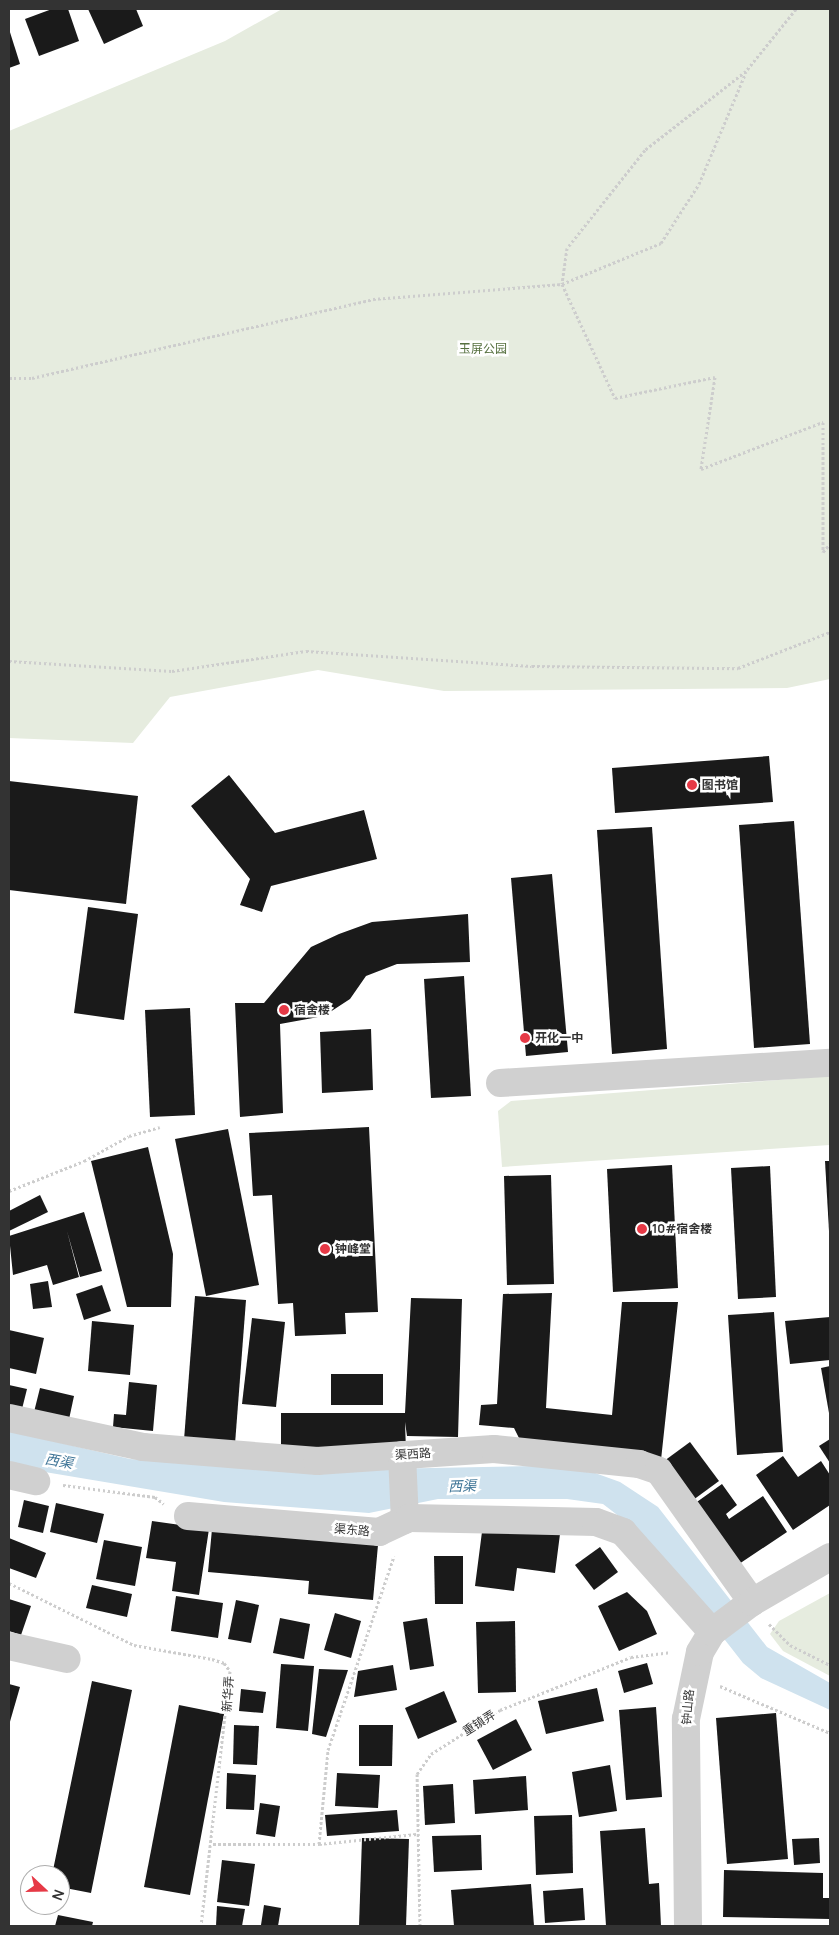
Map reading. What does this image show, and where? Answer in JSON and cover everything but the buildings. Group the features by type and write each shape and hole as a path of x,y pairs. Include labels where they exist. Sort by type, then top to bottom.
{"street":[{"path":"500,1083 830,1063"},
{"name":"渠西路","path":"9,1418 143,1447 317,1461 494,1449 639,1464 658,1471 765,1614"},
{"path":"402,1455 405,1520"},
{"path":"9,1475 36,1481"},
{"name":"渠东路","path":"188,1516 378,1532 405,1520 596,1522 623,1532 712,1632"},
{"name":"钟山路","path":"688,1926 686,1719 695,1667 712,1632 765,1614 830,1557"},
{"path":"9,1646 67,1659"}],"path":[{"path":"796,9 746,71 645,150 567,248 562,284 615,398 715,378 701,469 823,422 823,552 830,544"},
{"path":"9,378 32,378 374,299 562,284 661,243 699,184 746,71"},
{"path":"9,661 172,671 306,652 532,666 738,668 830,632"},
{"path":"9,1191 84,1161 129,1136 160,1127"},
{"path":"36,1481 155,1498 188,1516"},
{"path":"319,1844 328,1750 405,1520"},
{"name":"新华弄","path":"9,1583 134,1644 224,1663 230,1672 213,1844 201,1926"},
{"path":"761,1628 765,1614"},
{"path":"765,1614 790,1645 830,1665"},
{"name":"重镇弄","path":"420,1926 416,1834 417,1774 431,1754 492,1715 631,1657 672,1652 695,1667 830,1732"},
{"path":"213,1844 319,1844 416,1834"}],"green space":[{"name":"玉屏公园","path":"282,9 830,9 830,679 787,688 444,691 318,670 170,697 133,743 9,738 9,131 225,41"},
{"path":"830,1076 830,1145 502,1167 498,1111 511,1101"},
{"path":"830,1593 830,1676 783,1651 770,1634 779,1621"}],"water":[{"name":"西渠","path":"9,1431 130,1459 276,1471 534,1466 595,1473 620,1482 658,1507 767,1647 830,1683 830,1710 761,1678 743,1663 642,1534 603,1504 567,1499 438,1499 369,1513 224,1502 9,1466"}],"place":[{"name":"图书馆","path":"692,785"},
{"name":"宿舍楼","path":"284,1010"},
{"name":"开化一中","path":"525,1038"},
{"name":"10#宿舍楼","path":"642,1229"},
{"name":"钟峰堂","path":"325,1249"}]}
